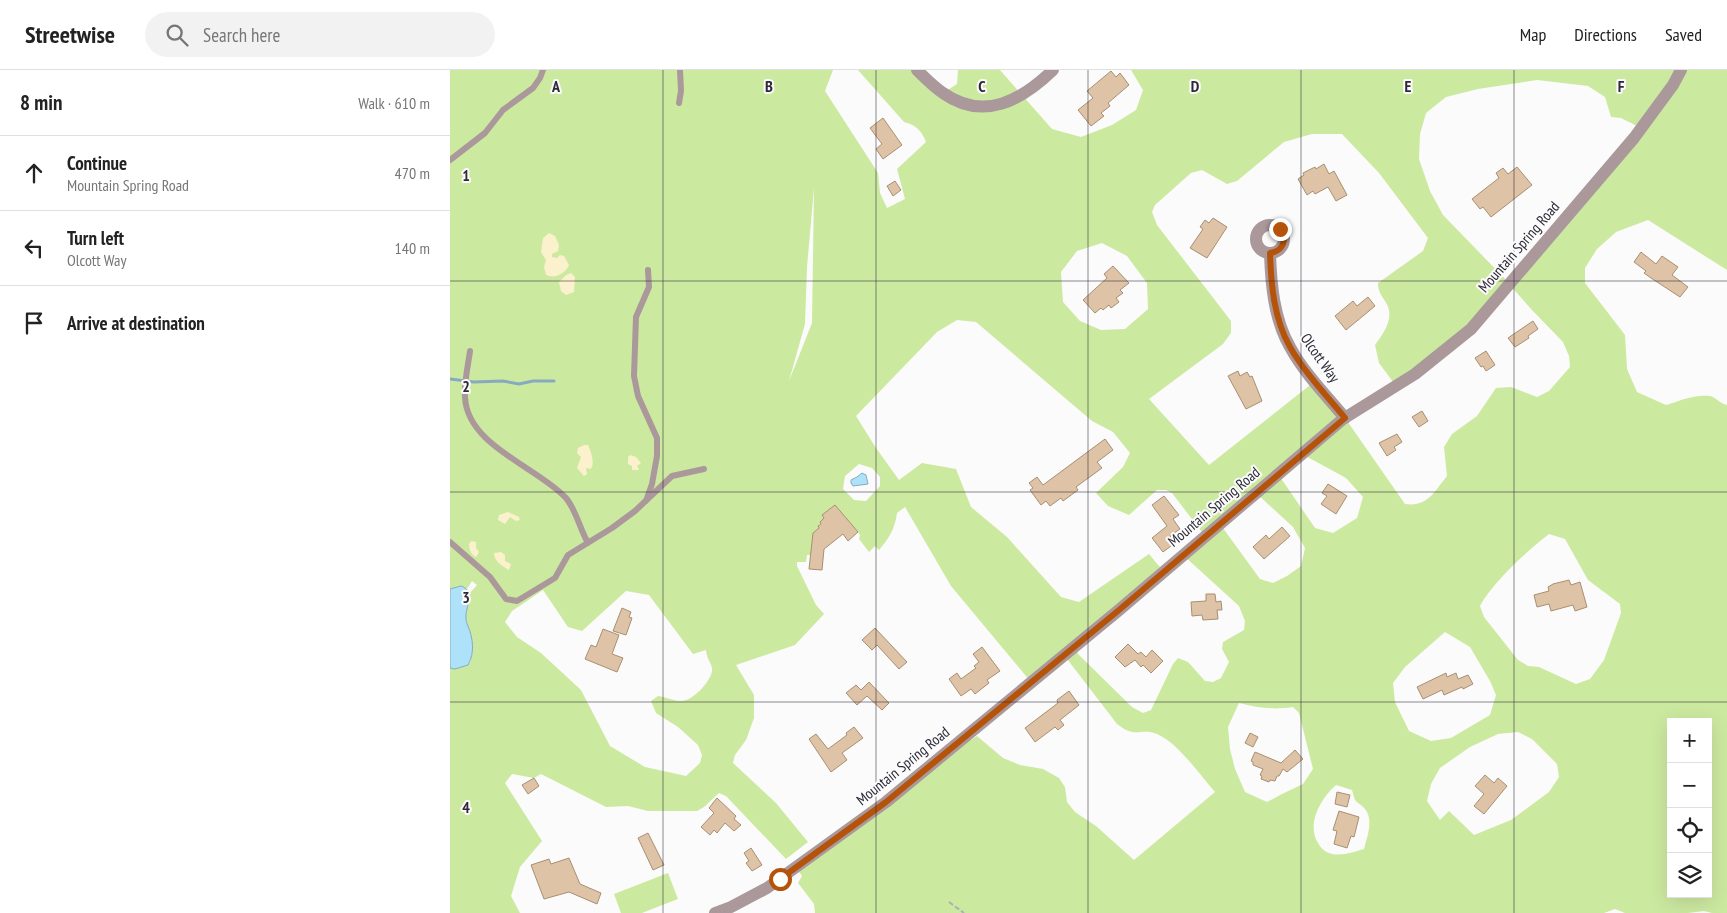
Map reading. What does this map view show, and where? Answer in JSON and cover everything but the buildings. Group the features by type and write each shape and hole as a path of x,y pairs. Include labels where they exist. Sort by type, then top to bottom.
{"street":[{"path":"917,70 943,94 960,103 974,106 1005,103 1022,96 1053,70"},
{"name":"Mountain Spring Road","path":"715,913 731,907 767,888 886,802 1119,610 1345,418 1415,374 1470,329 1634,138 1681,70"},
{"name":"Olcott Way","path":"1270,253 1271,286 1280,324 1289,347 1307,373 1345,418"}],"lane":[{"path":"450,160 485,133 503,110 533,88 540,78 542,70"},
{"path":"679,103 681,91 680,70"},
{"path":"645,502 652,484 657,456 657,438 638,396 634,376 636,317 649,288 648,270"},
{"path":"470,351 465,398 472,419 480,431 500,450 556,489 567,499 588,543"},
{"path":"450,542 490,577 502,594 511,601 517,601 555,578 568,555 616,525 645,502 672,476 704,469"}],"path":[{"path":"949,902 964,913"}],"green space":[{"path":"450,70 833,70 825,91 878,173 880,193 887,208 905,199 897,169 926,142 918,129 904,122 858,70 917,70 943,93 957,84 958,70 1000,70 1052,129 1081,137 1112,125 1136,110 1143,90 1131,70 1727,70 1727,270 1648,220 1616,232 1597,249 1585,268 1585,283 1625,335 1627,369 1637,392 1666,405 1687,398 1704,396 1712,397 1727,405 1727,913 1704,911 1688,913 1625,913 1615,909 1604,913 815,913 814,904 798,883 802,876 799,872 967,735 971,740 977,736 1003,758 1020,765 1043,769 1059,778 1065,787 1067,802 1075,812 1096,826 1134,860 1215,792 1181,752 1165,738 1151,732 1129,731 1117,724 1064,655 1031,682 951,586 905,507 897,513 893,529 883,546 879,550 875,546 869,552 859,539 860,535 858,532 835,505 823,515 824,518 818,526 811,555 807,555 806,562 797,562 797,566 816,605 824,614 795,645 736,665 754,695 754,718 746,740 735,755 733,763 776,803 808,842 786,859 726,796 719,793 697,811 648,811 628,806 606,807 541,774 534,778 512,774 505,783 542,841 520,867 511,896 520,913 450,913 450,668 455,669 470,663 472,646 466,613 468,595 477,585 472,581 467,589 461,586 450,589","holes":["1537,80 1588,86 1605,97 1611,117 1621,118 1641,128 1509,283 1443,215 1430,191 1419,159 1420,134 1426,113 1446,97 1478,89","1312,134 1342,134 1379,173 1428,238 1423,251 1378,283 1379,291 1388,307 1389,319 1375,345 1379,363 1396,386 1471,329 1509,284 1563,342 1569,356 1570,367 1549,391 1537,397 1511,387 1496,388 1477,416 1452,434 1444,447 1447,476 1430,497 1419,503 1405,504 1345,418 1314,382 1209,465 1149,399 1223,344 1231,333 1231,321 1157,225 1152,212 1155,205 1191,173 1202,170 1227,184 1237,181 1284,142","814,188 812,323 789,381 805,324 807,267","1102,243 1127,256 1147,283 1148,309 1125,329 1101,330 1080,321 1063,302 1061,272 1077,251","957,320 976,322 1092,421 1113,432 1130,453 1123,467 1096,493 1108,506 1129,515 1157,490 1166,490 1172,493 1205,536 1183,555 1239,606 1245,621 1244,630 1223,642 1222,649 1229,662 1221,678 1213,682 1205,681 1188,662 1178,658 1173,664 1151,710 1143,713 1132,707 1078,654 1077,650 1164,572 1149,554 1079,602 1061,597 1007,537 971,507 956,469 922,463 899,480 856,416 937,332","1302,454 1346,478 1363,497 1357,518 1333,533 1315,528 1278,474","859,464 872,468 880,477 880,486 866,501 854,500 843,489 845,476","1256,493 1293,527 1305,548 1301,566 1287,576 1273,583 1260,579 1220,524","1549,534 1565,539 1588,580 1620,604 1621,613 1604,660 1590,679 1576,684 1539,667 1528,666 1518,660 1484,617 1480,606 1486,597 1502,577","543,590 568,627 582,631 626,591 649,595 693,654 706,650 712,668 707,682 699,692 690,698 679,701 658,696 651,701 656,713 678,727 698,745 702,755 700,763 686,776 645,767 610,746 581,690 541,653 517,637 505,622 512,611","1445,632 1470,647 1496,695 1490,715 1451,738 1431,741 1409,731 1395,702 1393,683 1405,667","1239,703 1266,708 1293,707 1299,713 1313,769 1303,784 1267,802 1245,792 1235,769 1230,749 1228,727","1518,732 1532,739 1557,764 1559,777 1549,792 1511,820 1474,835 1449,811 1440,820 1427,801 1431,784 1440,768 1470,747 1498,734","1336,785 1352,790 1355,800 1368,813 1369,829 1364,849 1347,854 1333,854 1321,848 1315,836 1314,820 1325,797"]},
{"path":"668,873 678,899 642,913 621,913 614,894"}],"sand":[{"path":"549,233 555,236 559,245 558,251 552,254 552,257 564,256 569,265 565,271 556,276 546,275 544,267 546,260 541,252 543,238"},
{"path":"571,273 575,277 574,292 566,295 561,291 559,282"},
{"path":"588,445 593,463 591,469 586,468 587,474 584,476 577,468 581,457 577,453 578,448"},
{"path":"630,455 636,457 641,463 637,466 638,470 632,470 632,466 628,464 628,457"},
{"path":"508,512 519,517 520,520 516,521 510,517 505,524 498,520 499,515"},
{"path":"471,541 476,542 476,548 479,552 476,557 470,550 469,544"},
{"path":"501,552 505,555 505,561 511,564 509,570 495,558 494,553"}],"water":[{"path":"862,473 866,475 868,484 853,486 851,480"},
{"path":"461,586 465,588 469,595 466,619 471,635 472,651 468,665 455,669 450,668 450,589"}],"waterway":[{"path":"450,379 474,382 503,381 519,384 533,381 554,381"}],"route":[{"path":"780,879 886,802 1119,610 1345,418 1307,373 1289,347 1280,324 1271,286 1270,253 1274,253 1283,245 1284,236 1280,229"}]}
